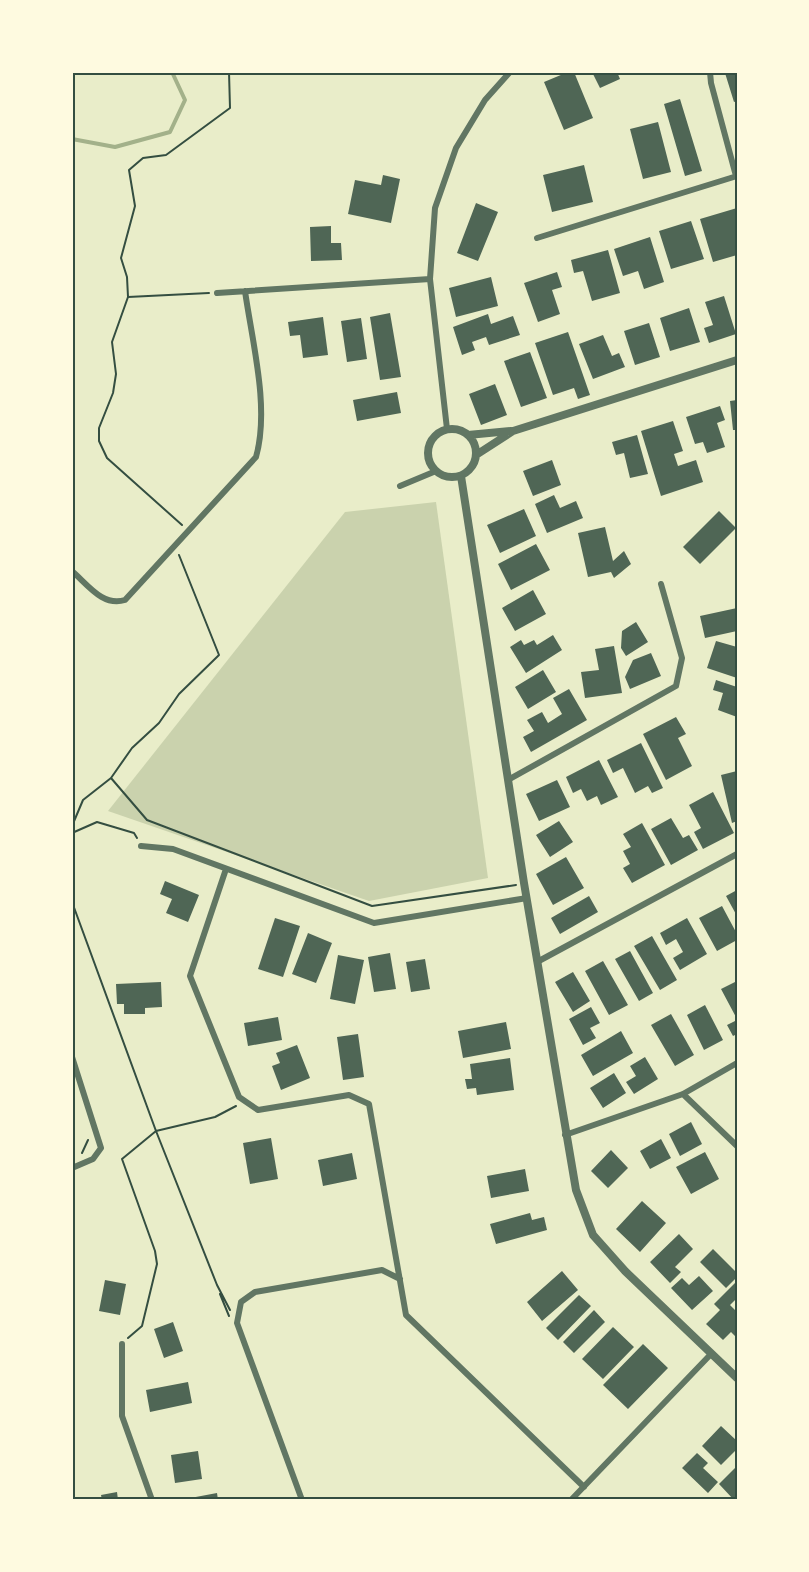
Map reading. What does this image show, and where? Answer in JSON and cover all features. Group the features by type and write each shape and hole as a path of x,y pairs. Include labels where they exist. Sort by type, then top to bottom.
{"street":[{"path":"447,429 430,279 435,208 456,148 485,100 510,72"},
{"path":"537,238 736,176 710,72"},
{"path":"217,293 430,279"},
{"path":"72,571 104,600 116,603 125,600 256,457 262,435 257,369 245,291"},
{"path":"468,435 513,431 737,360"},
{"path":"447,429 462,430 473,441 476,456 472,468 461,476 448,477 436,471 428,459 429,445 437,433 447,429"},
{"path":"476,456 513,431"},
{"path":"400,486 436,471"},
{"path":"461,476 524,883 576,1190 594,1235 625,1271 737,1378"},
{"path":"508,780 676,686 682,658 661,584"},
{"path":"141,846 173,849 374,923 527,898"},
{"path":"537,962 737,854"},
{"path":"226,869 190,976 244,1103 258,1110 349,1095 369,1104 406,1315 584,1487"},
{"path":"72,1057 101,1148 93,1159 72,1168"},
{"path":"565,1135 683,1094 737,1064"},
{"path":"683,1094 737,1146"},
{"path":"302,1500 237,1323 241,1302 255,1292 382,1270 400,1279"},
{"path":"122,1344 122,1416 152,1500"},
{"path":"572,1500 711,1354"}],"path":[{"path":"188,531 107,458 99,441 99,428 114,393 116,374 112,342 128,297 128,278 121,258 135,206 129,170 143,158 166,155 230,108 229,72"},
{"path":"128,297 217,293"},
{"path":"72,826 83,800 111,778 132,748 159,723 179,694 219,655 175,545"},
{"path":"111,778 147,820 372,906 524,883"},
{"path":"72,833 97,822 134,833 141,846"},
{"path":"72,902 156,1131 217,1285 237,1323"},
{"path":"122,1344 142,1326 157,1264 155,1251 122,1159 156,1131 214,1117 244,1103"},
{"path":"72,1157 83,1153 90,1134"}],"green space":[{"path":"436,502 488,878 369,901 108,811 345,512"}],"building":[{"path":"568,72 574,72 593,118 564,130 544,82"},
{"path":"592,72 617,72 620,79 600,88"},
{"path":"737,72 737,101 734,102 725,73"},
{"path":"680,99 702,171 685,176 664,104"},
{"path":"658,122 671,172 643,179 630,129"},
{"path":"584,165 593,202 552,212 543,175"},
{"path":"383,175 400,179 391,223 348,214 355,180 381,185"},
{"path":"476,203 498,212 478,261 457,253"},
{"path":"737,208 737,255 713,262 700,219"},
{"path":"691,221 704,259 671,269 659,231"},
{"path":"331,226 331,243 341,243 342,260 311,261 310,227"},
{"path":"650,237 664,282 644,289 638,271 623,276 614,249"},
{"path":"608,250 620,293 592,301 583,271 574,273 571,260"},
{"path":"557,272 562,287 552,290 560,314 538,322 524,283"},
{"path":"491,277 498,306 456,317 449,288"},
{"path":"724,296 736,334 709,343 704,328 713,325 705,302"},
{"path":"689,308 700,342 670,351 660,318"},
{"path":"390,313 401,377 380,380 370,317"},
{"path":"488,314 491,324 513,316 520,335 489,345 486,337 472,342 475,350 462,355 453,327"},
{"path":"323,317 328,355 303,358 300,335 290,336 288,322"},
{"path":"361,318 367,359 347,362 341,321"},
{"path":"649,323 660,357 635,365 624,331"},
{"path":"568,332 590,395 578,399 574,388 553,395 535,343"},
{"path":"603,335 612,356 619,353 625,367 593,379 579,344"},
{"path":"530,352 547,398 521,407 504,361"},
{"path":"495,384 507,415 481,425 469,394"},
{"path":"397,392 401,413 357,421 353,400"},
{"path":"737,400 737,430 733,430 730,401"},
{"path":"720,406 725,420 717,423 725,447 707,453 703,442 695,444 686,417"},
{"path":"673,421 683,451 674,454 678,466 696,460 703,482 661,496 641,431"},
{"path":"637,435 648,474 630,478 624,453 616,455 612,442"},
{"path":"552,460 561,485 533,496 523,471"},
{"path":"554,495 560,508 576,501 583,518 547,533 535,504"},
{"path":"524,509 536,536 500,553 487,525"},
{"path":"719,511 736,528 700,564 683,547"},
{"path":"605,527 613,561 624,551 631,564 614,578 611,572 588,577 578,533"},
{"path":"536,544 550,570 511,590 498,564"},
{"path":"533,590 546,614 515,631 502,608"},
{"path":"737,608 737,631 705,638 700,616"},
{"path":"636,622 648,642 626,656 621,648 622,631"},
{"path":"553,635 562,650 526,673 510,647 521,640 524,645 534,640 537,645"},
{"path":"716,641 737,647 737,678 707,668"},
{"path":"614,646 622,693 585,698 581,672 599,670 595,649"},
{"path":"651,653 661,676 630,689 625,677 633,660"},
{"path":"543,670 556,692 528,709 515,687"},
{"path":"716,680 737,687 737,717 718,710 723,693 713,690"},
{"path":"569,689 587,720 531,752 523,737 534,731 527,720 542,712 548,723 562,714 553,698"},
{"path":"676,717 686,734 678,738 692,766 666,780 643,734"},
{"path":"641,743 663,788 652,793 648,786 635,793 623,768 613,773 607,760"},
{"path":"599,760 618,797 601,805 597,796 587,801 581,789 573,793 566,777"},
{"path":"737,771 737,821 732,823 721,775"},
{"path":"557,780 570,807 539,821 526,794"},
{"path":"713,792 734,833 703,849 694,832 701,828 689,805"},
{"path":"671,818 683,838 689,835 698,850 671,865 651,829"},
{"path":"559,821 573,842 550,857 536,835"},
{"path":"642,823 665,865 632,883 623,868 630,864 623,851 631,847 623,834"},
{"path":"566,857 584,888 553,905 536,874"},
{"path":"165,881 199,895 188,922 166,913 172,899 160,894"},
{"path":"737,890 737,916 726,896"},
{"path":"589,896 598,912 560,934 551,918"},
{"path":"722,906 737,934 737,940 717,951 699,918"},
{"path":"275,918 300,926 283,977 258,969"},
{"path":"687,918 707,954 680,970 673,958 683,952 676,939 666,945 660,933"},
{"path":"308,933 332,943 316,983 292,974"},
{"path":"652,936 677,980 660,990 634,946"},
{"path":"630,951 653,993 639,1001 615,959"},
{"path":"390,953 396,989 374,992 368,957"},
{"path":"338,955 364,960 355,1004 330,999"},
{"path":"425,959 430,989 411,992 406,962"},
{"path":"603,961 628,1005 609,1015 585,971"},
{"path":"573,972 590,1001 573,1012 555,982"},
{"path":"737,981 737,1019 721,989"},
{"path":"161,982 162,1007 145,1008 145,1014 124,1014 124,1004 117,1004 116,984"},
{"path":"705,1005 723,1040 704,1050 687,1015"},
{"path":"591,1007 600,1023 590,1028 596,1038 583,1045 569,1019"},
{"path":"671,1014 694,1055 675,1066 651,1025"},
{"path":"278,1017 282,1040 248,1046 244,1023"},
{"path":"737,1020 737,1034 733,1036 727,1025"},
{"path":"506,1022 511,1049 463,1058 458,1031"},
{"path":"621,1031 633,1053 593,1076 581,1055"},
{"path":"358,1034 364,1077 343,1080 337,1037"},
{"path":"297,1045 310,1078 281,1090 272,1066 280,1063 276,1053"},
{"path":"645,1057 658,1079 634,1094 626,1082 636,1076 630,1066"},
{"path":"510,1058 514,1090 477,1095 476,1088 467,1089 465,1079 472,1079 470,1064"},
{"path":"614,1073 626,1093 603,1108 590,1088"},
{"path":"691,1122 702,1144 680,1156 669,1134"},
{"path":"271,1138 278,1179 250,1184 243,1143"},
{"path":"661,1139 671,1158 650,1169 640,1151"},
{"path":"611,1150 628,1168 608,1188 591,1171"},
{"path":"705,1152 719,1179 691,1194 676,1167"},
{"path":"352,1153 357,1179 323,1186 318,1160"},
{"path":"525,1169 529,1191 491,1198 487,1176"},
{"path":"642,1201 666,1223 640,1252 616,1229"},
{"path":"530,1213 532,1220 544,1217 547,1230 496,1244 490,1224"},
{"path":"679,1234 693,1249 675,1267 681,1272 670,1283 650,1262"},
{"path":"713,1249 737,1273 737,1277 726,1288 700,1262"},
{"path":"562,1271 578,1290 542,1321 527,1302"},
{"path":"699,1276 713,1291 692,1310 671,1288 682,1278 689,1285"},
{"path":"105,1280 126,1284 120,1315 99,1311"},
{"path":"737,1281 737,1298 730,1305 737,1312 737,1338 731,1332 723,1340 706,1324 720,1310 714,1304"},
{"path":"579,1295 591,1306 558,1340 546,1328"},
{"path":"594,1310 605,1322 574,1353 563,1342"},
{"path":"173,1322 183,1351 164,1358 154,1329"},
{"path":"613,1327 634,1347 603,1379 582,1359"},
{"path":"643,1344 668,1368 628,1409 603,1385"},
{"path":"188,1382 192,1403 150,1412 146,1390"},
{"path":"721,1426 737,1441 737,1449 721,1465 702,1446"},
{"path":"198,1451 202,1479 175,1483 171,1455"},
{"path":"697,1453 708,1463 703,1468 718,1482 708,1493 682,1468"},
{"path":"737,1466 737,1500 734,1500 719,1484"},
{"path":"117,1492 118,1500 102,1500 101,1495"},
{"path":"217,1493 218,1500 185,1500 185,1499"}],"waterway":[{"path":"72,139 115,147 170,132 185,100 172,72"}]}
